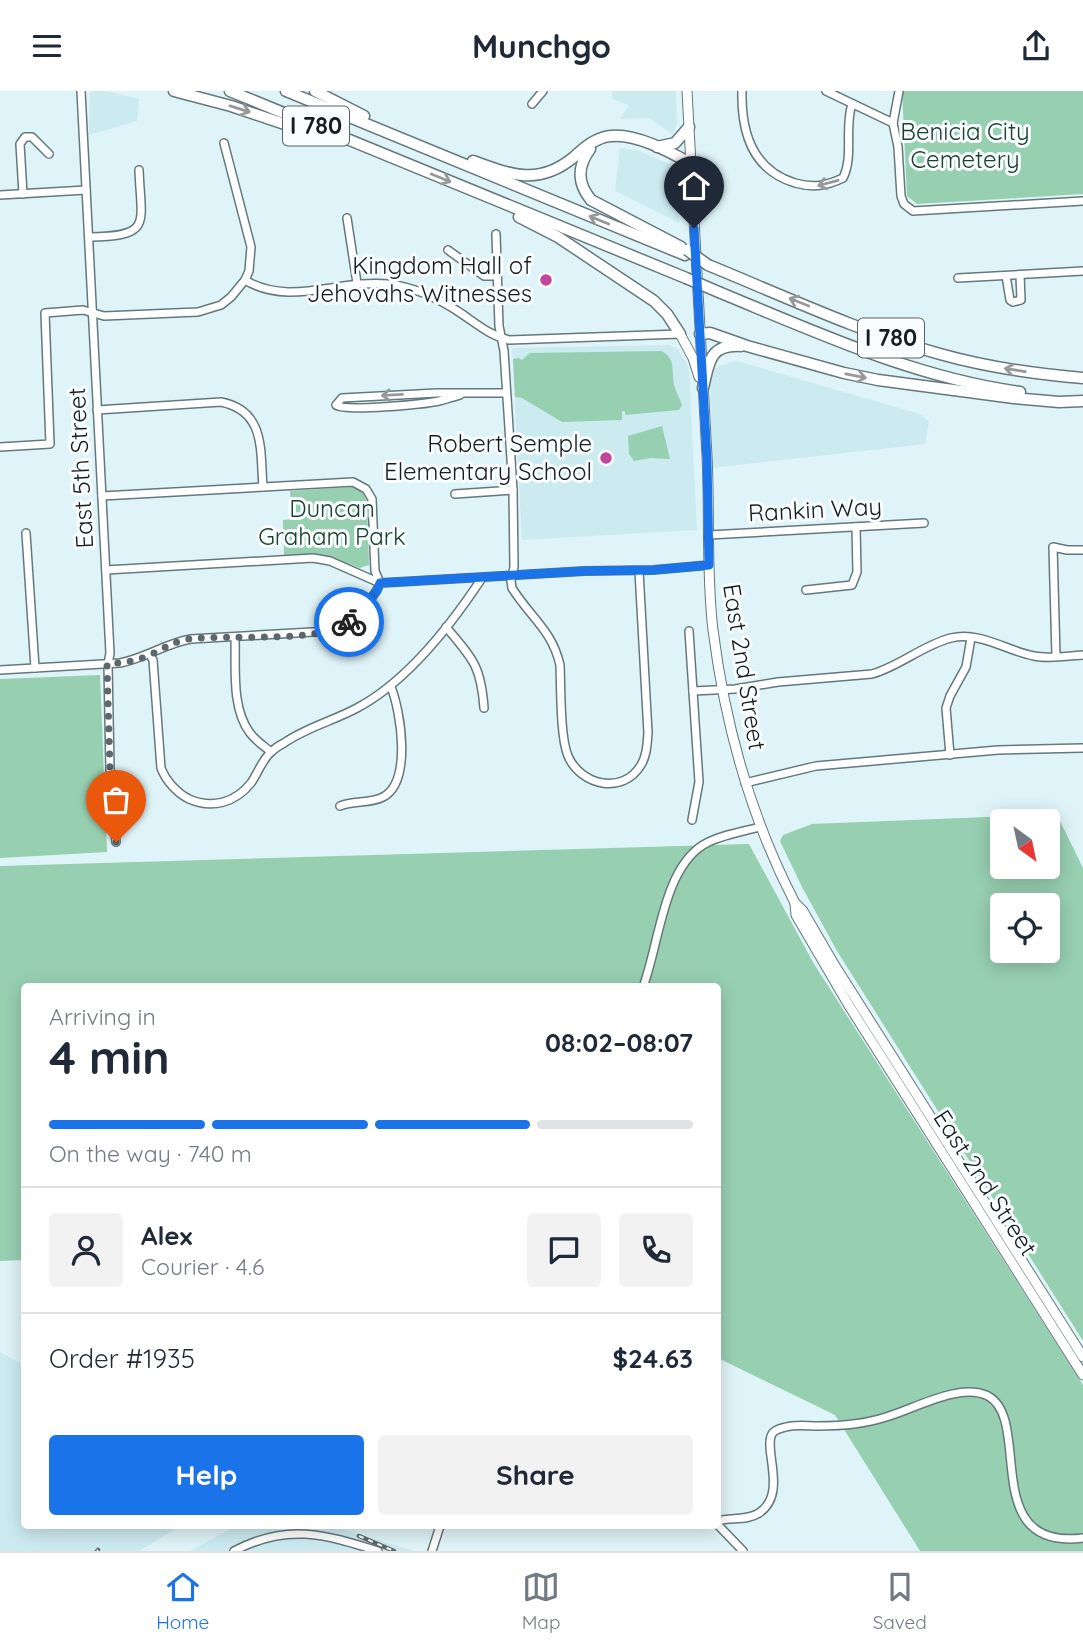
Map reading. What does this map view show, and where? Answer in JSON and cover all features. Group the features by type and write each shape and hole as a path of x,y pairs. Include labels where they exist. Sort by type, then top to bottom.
{"highway":[{"path":"174,91 253,113 364,152 402,162"},
{"name":"I 780","path":"230,91 829,337 911,367 1009,390 1083,400"},
{"name":"I 780","path":"286,91 686,252 708,265 863,328 941,355 1010,369 1083,378"},
{"path":"315,91 396,136"},
{"path":"655,147 675,143 689,127"},
{"path":"425,148 448,152 528,177 544,175 557,169 605,137 622,136 692,164"},
{"path":"594,143 582,159 579,170 584,192 591,200 686,252"},
{"path":"481,194 558,237 654,301 667,314 680,334"},
{"path":"700,334 710,333 747,346 878,380 1014,398 1059,402 1083,400"},
{"path":"703,388 709,363 716,351 731,345 747,346"}],"main road":[{"name":"East 2nd Street","path":"687,91 713,630 745,783 760,827 794,903 796,915 848,1004 1083,1375"},
{"path":"680,334 700,334"},
{"path":"680,334 694,358 703,388"},
{"name":"East 2nd Street","path":"794,903 803,911 835,966 1083,1357"}],"street":[{"name":"East 5th Street","path":"80,91 110,653 107,664 110,770 116,842"},
{"path":"532,104 543,91"},
{"path":"742,91 744,128 760,161 782,179 806,186 821,187 843,178 848,163 847,117 852,104"},
{"path":"826,91 893,123"},
{"path":"899,91 893,123 898,147 901,196 904,204 913,211 1083,201"},
{"path":"23,194 20,144 25,137 32,137 49,153"},
{"path":"0,447 50,444 45,313 83,310 104,316 209,310 231,297 245,280 249,271 251,247 224,143"},
{"path":"89,237 125,235 138,225 142,218 139,170"},
{"path":"0,195 86,190"},
{"path":"348,218 357,283"},
{"path":"496,235 496,276 513,490 514,567 511,581 514,592 547,632 557,653 566,753 587,779 611,784 624,781 635,773 646,752 648,733 639,571"},
{"path":"448,250 484,276 496,276"},
{"path":"958,278 1083,271"},
{"path":"1006,276 1010,300 1013,302 1021,300 1020,275"},
{"path":"245,280 257,288 278,292 300,292 357,283 391,285 420,292 448,305 494,336 509,340 680,334"},
{"path":"460,395 438,401 359,408 344,409 337,405 342,398 437,393 506,393"},
{"path":"97,410 221,402 235,406 246,413 257,429 263,487"},
{"path":"0,670 107,664 135,660 183,641 316,633 340,628 353,618 377,591 380,583 375,571 372,499 366,489 353,482 102,496"},
{"path":"455,494 513,490"},
{"name":"Rankin Way","path":"709,535 924,523"},
{"path":"806,590 852,585 857,572 856,527"},
{"path":"26,533 35,668"},
{"path":"1056,656 1053,547 1083,550"},
{"path":"106,570 313,558 330,561 380,583 639,571 709,565"},
{"path":"150,655 153,660 161,768 164,777 183,796 201,804 216,805 241,794 271,752 299,733 358,708 391,687 446,627 482,578"},
{"path":"446,627 473,660 480,675 484,708"},
{"path":"689,631 699,782 692,820"},
{"path":"235,637 237,694 242,714 253,737 271,752"},
{"path":"693,691 872,674 886,670 952,637 1000,643 1034,656 1083,655"},
{"path":"950,755 946,708 966,667 971,638"},
{"path":"340,806 348,802 379,799 386,796 396,784 400,774 401,749 398,703 391,687"},
{"path":"745,783 816,766 1025,748 1083,748"},
{"path":"644,983 675,880 683,863 696,850 715,839 760,827"},
{"path":"721,1522 755,1516 768,1503 774,1471 771,1442 775,1431 790,1425 852,1424 885,1418 961,1392 986,1395 996,1402 1003,1420 1017,1504 1028,1523 1048,1537 1065,1540 1083,1538"},
{"path":"721,1526 743,1551"},
{"path":"432,1551 439,1529"},
{"path":"234,1551 253,1541 285,1533 304,1532 378,1551"},
{"path":"246,1551 253,1541"}],"shaded area":[{"path":"90,91 106,91 139,99 137,121 89,135"},
{"path":"612,91 676,91 677,123 673,135 649,118 620,119 629,105 612,99"},
{"path":"620,148 637,150 676,167 679,223 615,191"},
{"name":"Robert Semple Elementary School","path":"669,345 678,349 689,368 697,530 522,540 512,348"},
{"path":"737,361 920,414 929,422 925,444 711,468 710,372 718,366"},
{"path":"0,1352 21,1363 21,1529 175,1529 139,1551 0,1551"},
{"path":"230,1529 342,1529 414,1551 190,1551"}],"green space":[{"name":"Benicia City Cemetery","path":"902,91 1083,91 1083,194 917,204 907,196"},
{"path":"661,351 672,362 675,388 682,405 679,410 625,415 625,411 622,411 622,420 562,422 522,398 515,397 513,359 522,360 530,353"},
{"path":"662,426 670,459 634,461 629,454 628,436"},
{"name":"Duncan Graham Park","path":"352,487 362,492 367,501 369,565 360,568 324,555 284,555 283,520 292,519 290,491"},
{"path":"100,675 107,852 0,858 0,679"},
{"path":"990,817 990,879 1060,879 1061,823 1083,868 1083,1341 837,951 780,841 783,835 812,824"},
{"path":"749,844 814,964 1083,1385 1083,1551 920,1551 835,1415 721,1359 721,983 21,983 21,1260 0,1261 0,866"}],"railway":[{"path":"359,1536 394,1551"}],"way so far":[{"path":"116,842 110,770 107,664 135,660 170,644 191,639 316,633 340,628 349,622"}],"place":[{"name":"Kingdom Hall of Jehovahs Witnesses","path":"546,280"},
{"name":"Robert Semple Elementary School","path":"606,458"}],"route":[{"path":"349,622 377,591 380,583 709,565 707,460 694,228"}]}
